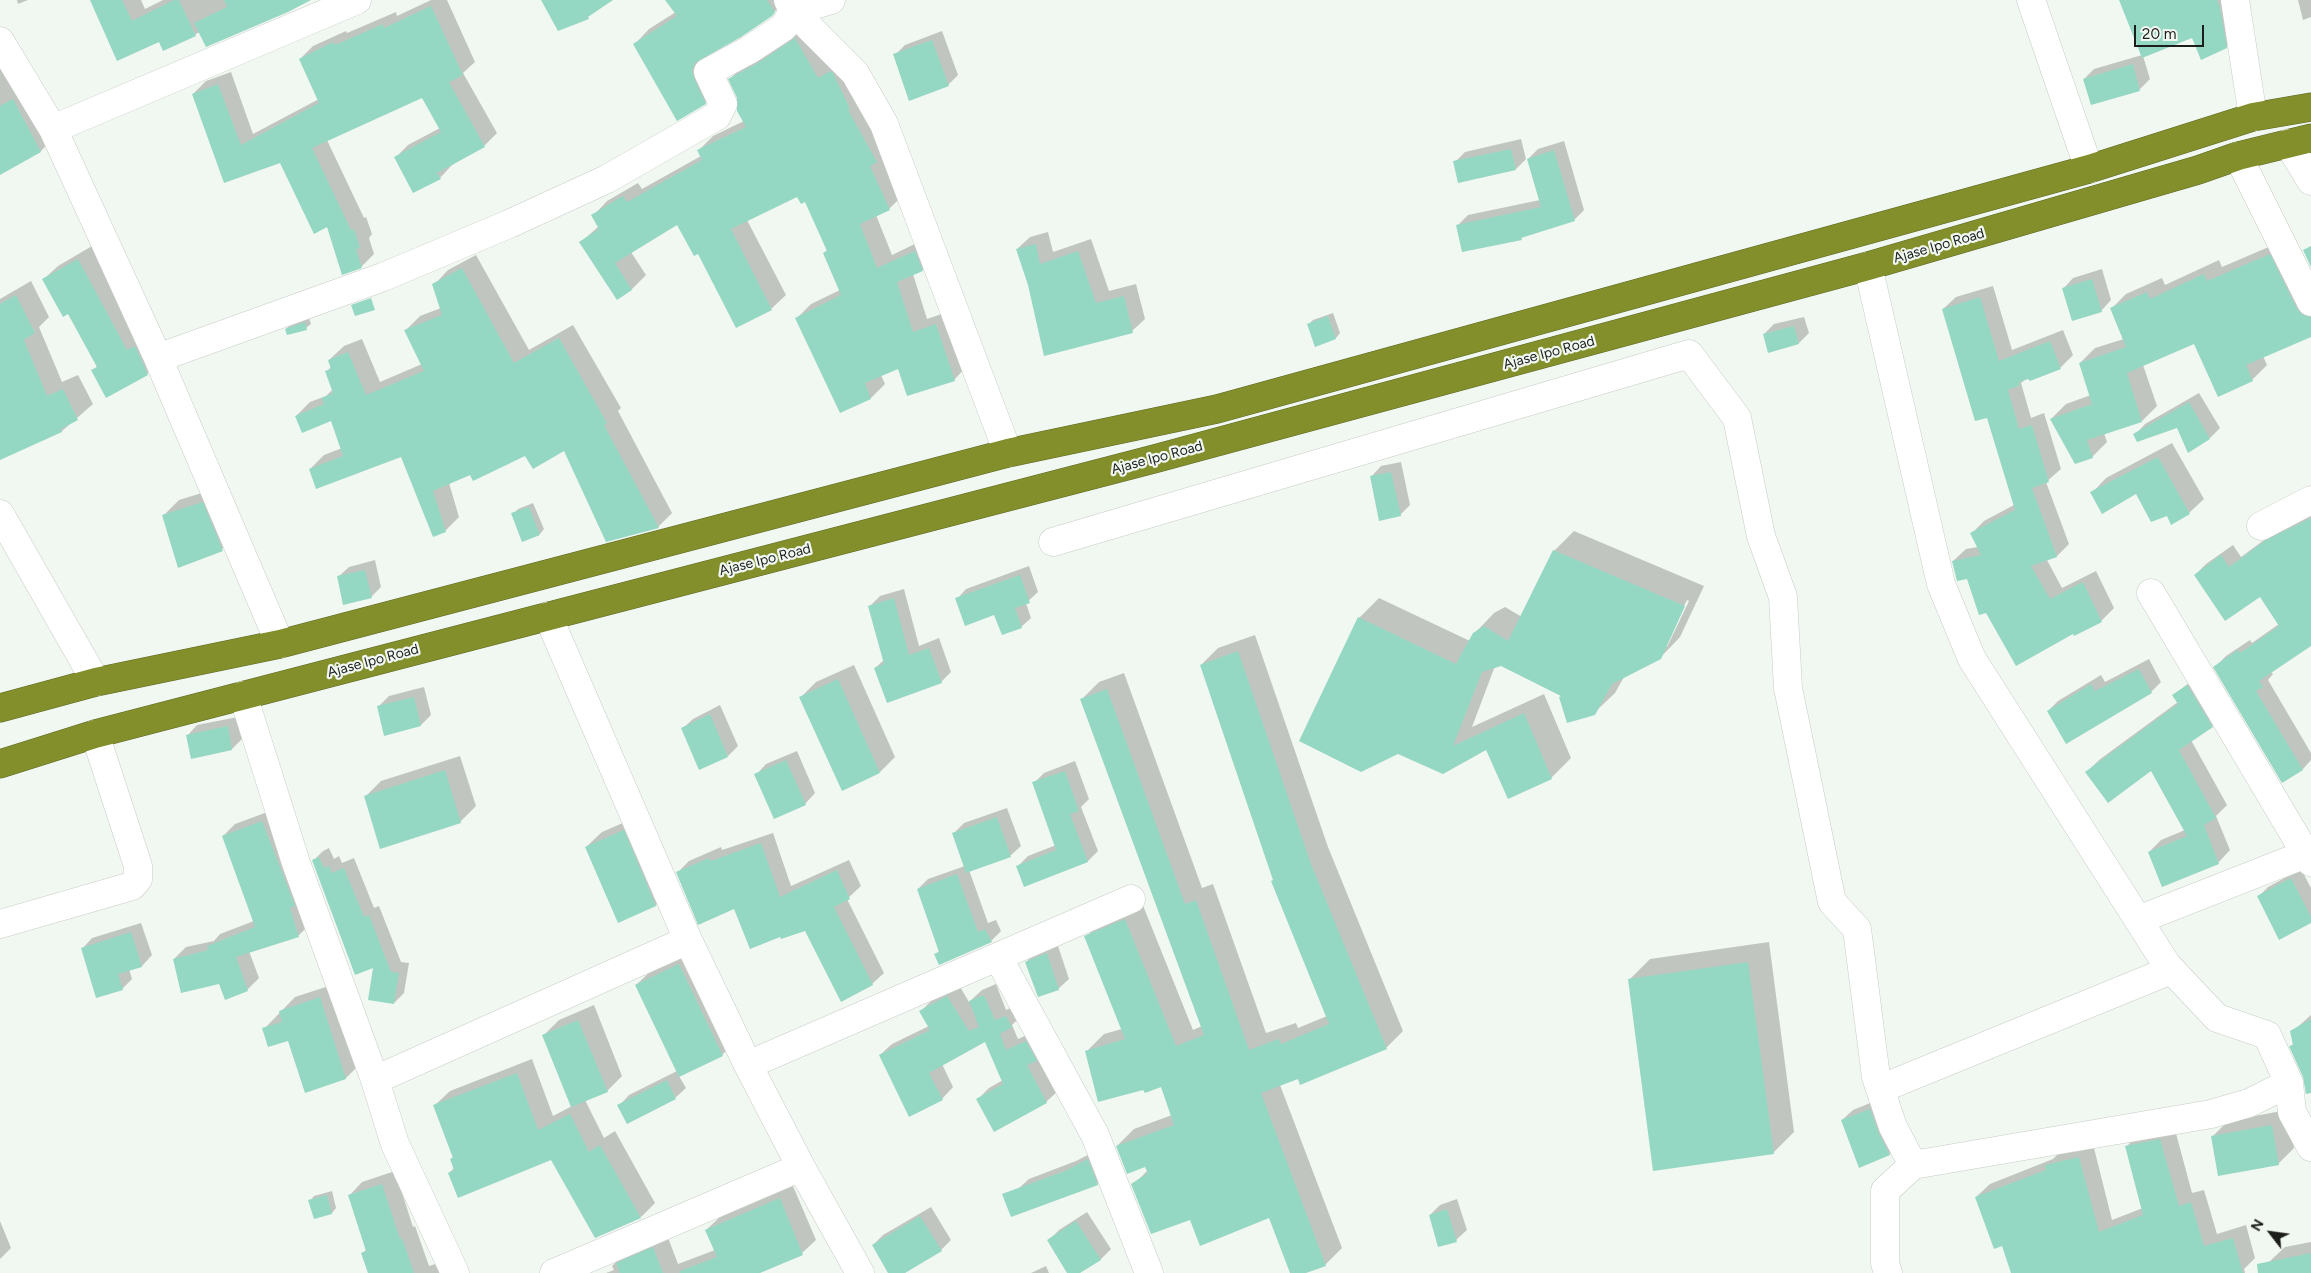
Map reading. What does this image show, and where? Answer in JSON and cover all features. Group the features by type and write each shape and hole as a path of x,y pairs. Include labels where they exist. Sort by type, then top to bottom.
{"highway":[{"path":"0,708 96,682 280,644 1008,453 1217,409 2089,169 2253,116 2311,107"},
{"name":"Ajase Ipo Road","path":"0,764 94,734 1154,459 1868,266 2188,173 2238,156 2300,141"}],"street":[{"path":"53,130 357,0"},
{"path":"791,6 831,0"},
{"path":"2030,0 2089,169"},
{"path":"2236,0 2253,116"},
{"path":"158,358 383,276 509,224 607,179 717,116 723,104 708,72 749,50 784,26 791,6"},
{"path":"791,6 855,74 884,124 1008,453"},
{"path":"0,41 53,130 158,358 280,644"},
{"path":"2300,141 2311,181"},
{"path":"2238,156 2311,302"},
{"path":"1868,266 1941,584 1972,658 2171,970 2217,1018 2267,1035 2289,1083 2292,1112 2311,1147"},
{"path":"1053,542 1689,354 1737,418 1760,536 1783,597 1788,688 1832,902 1857,929 1876,1077 1893,1127 1913,1165"},
{"path":"2261,526 2311,500"},
{"path":"0,514 96,682"},
{"path":"2138,920 2309,858 2151,593"},
{"path":"548,616 688,940 748,1065 800,1167 860,1273"},
{"path":"243,695 296,862 375,1080 395,1144 455,1273"},
{"path":"0,924 132,886 138,879 138,866 94,734"},
{"path":"748,1065 1131,899"},
{"path":"375,1080 688,940"},
{"path":"998,957 1095,1135 1149,1273"},
{"path":"1880,1089 2171,970"},
{"path":"1888,1273 1885,1263 1885,1191 1913,1165 2211,1114 2249,1103 2289,1083"},
{"path":"554,1273 800,1167"}],"building":[{"path":"90,0 122,0 132,21 174,0 179,0 196,36 163,51 159,42 117,61"},
{"path":"224,0 311,0 288,12 206,47 194,23 227,7"},
{"path":"541,0 613,0 588,17 589,19 558,31"},
{"path":"665,0 767,0 775,12 741,37 695,63 692,70 694,78 706,104 677,121 633,44 677,16"},
{"path":"2119,0 2217,0 2227,48 2201,60 2192,38 2142,58"},
{"path":"431,6 463,75 449,82 485,147 437,173 441,179 413,193 394,157 441,132 422,98 312,148 351,230 354,229 360,248 356,249 362,268 342,275 327,227 314,234 280,163 224,183 192,94 218,84 241,145 319,103 299,59 333,42 335,45 383,24 384,28"},
{"path":"795,38 818,78 831,71 833,73 850,109 848,110 877,162 870,166 890,210 860,224 877,268 915,251 923,271 897,282 913,332 936,324 955,381 907,396 898,369 865,383 871,399 840,413 795,318 841,295 823,253 827,251 805,202 801,204 797,197 731,229 772,310 736,328 698,254 694,256 677,225 615,263 632,290 617,300 579,242 599,229 591,215 623,196 627,202 702,160 697,150 746,127 737,111 737,98 728,79 758,63"},
{"path":"932,40 949,86 909,101 893,54"},
{"path":"2133,64 2140,91 2091,105 2083,79"},
{"path":"13,99 41,152 0,175 0,106"},
{"path":"1511,149 1516,170 1458,183 1453,161"},
{"path":"1554,150 1575,221 1521,238 1522,240 1462,252 1456,225 1541,207 1527,159"},
{"path":"1036,244 1040,264 1078,251 1096,303 1124,296 1133,333 1044,356 1028,285 1016,249"},
{"path":"2311,246 2311,267 2303,250"},
{"path":"2270,254 2297,309 2303,315 2311,317 2311,337 2246,365 2253,381 2218,397 2194,344 2127,373 2142,422 2087,440 2093,458 2075,464 2050,419 2092,404 2079,363 2126,347 2110,308 2147,292 2150,299 2204,274 2207,281"},
{"path":"78,259 127,350 135,346 148,375 106,398 91,370 97,367 68,314 63,317 42,279"},
{"path":"462,268 514,363 559,338 607,423 604,425 659,528 606,542 564,451 533,469 525,456 473,481 470,475 433,491 446,532 433,537 401,457 316,489 309,469 343,456 331,421 302,433 295,416 324,404 322,398 333,393 325,371 331,369 328,360 348,352 366,395 424,371 404,330 442,315 432,284"},
{"path":"2092,279 2102,312 2072,321 2062,288"},
{"path":"16,295 35,333 24,340 47,396 63,389 78,420 61,429 62,432 0,460 0,304"},
{"path":"1980,297 1999,361 2050,341 2061,369 2030,381 2028,379 2019,382 2020,385 2008,390 2019,429 2032,425 2049,482 2032,488 2057,557 2031,566 2050,599 2083,582 2102,622 2074,636 2073,634 2016,666 1986,613 1979,615 1967,579 1957,581 1952,561 1981,555 1970,533 2015,510 1987,418 1975,421 1942,309"},
{"path":"371,298 375,310 355,316 351,305"},
{"path":"1328,316 1336,339 1315,347 1307,324"},
{"path":"305,322 307,330 287,335 285,329"},
{"path":"1794,326 1799,344 1768,353 1763,334"},
{"path":"2189,402 2210,439 2188,453 2177,428 2137,442 2133,434"},
{"path":"2158,457 2190,514 2171,525 2167,516 2151,522 2136,494 2102,514 2090,492"},
{"path":"1391,472 1401,516 1379,521 1370,476"},
{"path":"203,502 223,551 178,568 162,515"},
{"path":"529,507 540,535 522,542 511,513"},
{"path":"2311,518 2311,646 2259,681 2263,687 2256,691 2303,770 2282,783 2213,667 2238,650 2240,653 2279,626 2260,597 2225,621 2194,575 2221,555 2229,567 2266,540"},
{"path":"1553,550 1685,606 1661,659 1612,684 1595,715 1567,723 1559,697 1561,696 1501,666 1482,672 1453,746 1524,713 1552,779 1508,799 1486,750 1443,774 1398,754 1361,772 1299,741 1358,617 1456,664 1473,633 1484,626 1508,641"},
{"path":"365,570 372,598 343,605 337,576"},
{"path":"1020,575 1030,603 1015,608 1022,628 1002,635 994,615 965,626 955,598"},
{"path":"894,598 909,655 929,648 942,683 887,703 874,668 884,664 868,606"},
{"path":"1238,651 1311,864 1387,1049 1300,1085 1298,1079 1261,1093 1326,1266 1306,1273 1290,1273 1269,1218 1200,1246 1190,1220 1151,1234 1131,1184 1148,1173 1145,1167 1127,1174 1116,1146 1174,1125 1161,1087 1145,1093 1143,1090 1098,1102 1085,1051 1125,1039 1084,936 1125,919 1176,1046 1204,1035 1080,699 1107,689 1185,904 1196,900 1249,1050 1279,1039 1281,1044 1329,1024 1271,881 1273,880 1200,665"},
{"path":"2139,669 2152,693 2066,744 2047,711 2091,684 2095,691"},
{"path":"838,679 880,773 842,791 799,697"},
{"path":"2187,685 2213,727 2179,750 2216,818 2204,825 2219,864 2162,887 2148,852 2187,836 2151,771 2108,803 2085,772 2178,704 2172,695"},
{"path":"414,697 421,726 384,736 377,706"},
{"path":"710,714 728,757 699,770 681,728"},
{"path":"228,726 232,750 191,759 186,735"},
{"path":"786,760 806,805 774,819 754,774"},
{"path":"445,770 461,823 380,849 364,796"},
{"path":"1065,771 1079,811 1070,814 1088,862 1024,887 1016,866 1056,850 1032,782"},
{"path":"997,817 1011,857 966,873 952,833"},
{"path":"262,821 295,906 290,908 299,937 236,957 248,991 225,1000 219,984 181,993 173,959 208,950 207,946 255,927 222,836"},
{"path":"624,830 656,906 618,923 585,847"},
{"path":"761,843 780,897 837,870 850,899 834,907 873,985 841,1002 805,931 781,939 780,937 750,949 734,909 698,925 676,872 709,858 711,861"},
{"path":"319,857 324,868 329,866 332,873 344,868 364,917 369,915 391,972 399,973 394,1004 368,1000 373,968 355,975 312,860"},
{"path":"957,874 978,932 985,929 992,942 939,965 934,954 939,952 917,889"},
{"path":"2291,878 2311,917 2311,923 2279,940 2257,896"},
{"path":"131,932 142,967 118,974 123,990 96,998 81,948"},
{"path":"1047,953 1059,990 1038,997 1025,962"},
{"path":"1748,962 1774,1154 1653,1171 1628,979"},
{"path":"679,964 723,1056 679,1077 635,985"},
{"path":"984,995 995,1020 1006,1016 1012,1027 1000,1034 1006,1050 1026,1041 1037,1061 1027,1065 1047,1103 994,1132 976,1099 1003,1084 985,1042 929,1073 943,1100 909,1117 879,1055 930,1030 919,1011 947,996 969,1031 979,1027 969,1001"},
{"path":"320,997 346,1079 305,1093 288,1041 268,1047 262,1028 282,1022 279,1011"},
{"path":"2311,1019 2311,1093 2306,1094 2303,1077 2289,1046 2293,1045 2290,1031"},
{"path":"578,1020 608,1092 571,1107 542,1035"},
{"path":"517,1073 538,1130 570,1114 589,1152 600,1145 641,1218 595,1238 551,1160 458,1198 448,1173 454,1170 450,1159 453,1158 433,1105"},
{"path":"667,1080 676,1099 627,1124 617,1105"},
{"path":"1870,1109 1879,1134 1890,1155 1859,1168 1841,1120"},
{"path":"2272,1125 2279,1165 2218,1176 2211,1136"},
{"path":"2160,1139 2179,1206 2191,1202 2204,1246 2233,1238 2243,1273 2011,1273 2002,1246 1994,1249 1975,1197 2046,1170 2045,1165 2079,1157 2099,1232 2143,1215 2125,1146"},
{"path":"1088,1159 1098,1185 1011,1217 1002,1194 1065,1171"},
{"path":"382,1184 400,1239 402,1238 414,1273 368,1273 361,1253 366,1251 348,1195"},
{"path":"327,1195 332,1214 314,1219 308,1200"},
{"path":"780,1198 803,1255 760,1273 680,1273 680,1271 717,1257 705,1230"},
{"path":"1447,1209 1457,1242 1438,1247 1429,1215"},
{"path":"920,1216 942,1251 905,1273 888,1273 872,1245"},
{"path":"1076,1221 1101,1260 1080,1273 1067,1273 1047,1240"},
{"path":"653,1247 663,1273 620,1273 616,1263"},
{"path":"2311,1253 2311,1273 2258,1273 2257,1264"}]}
